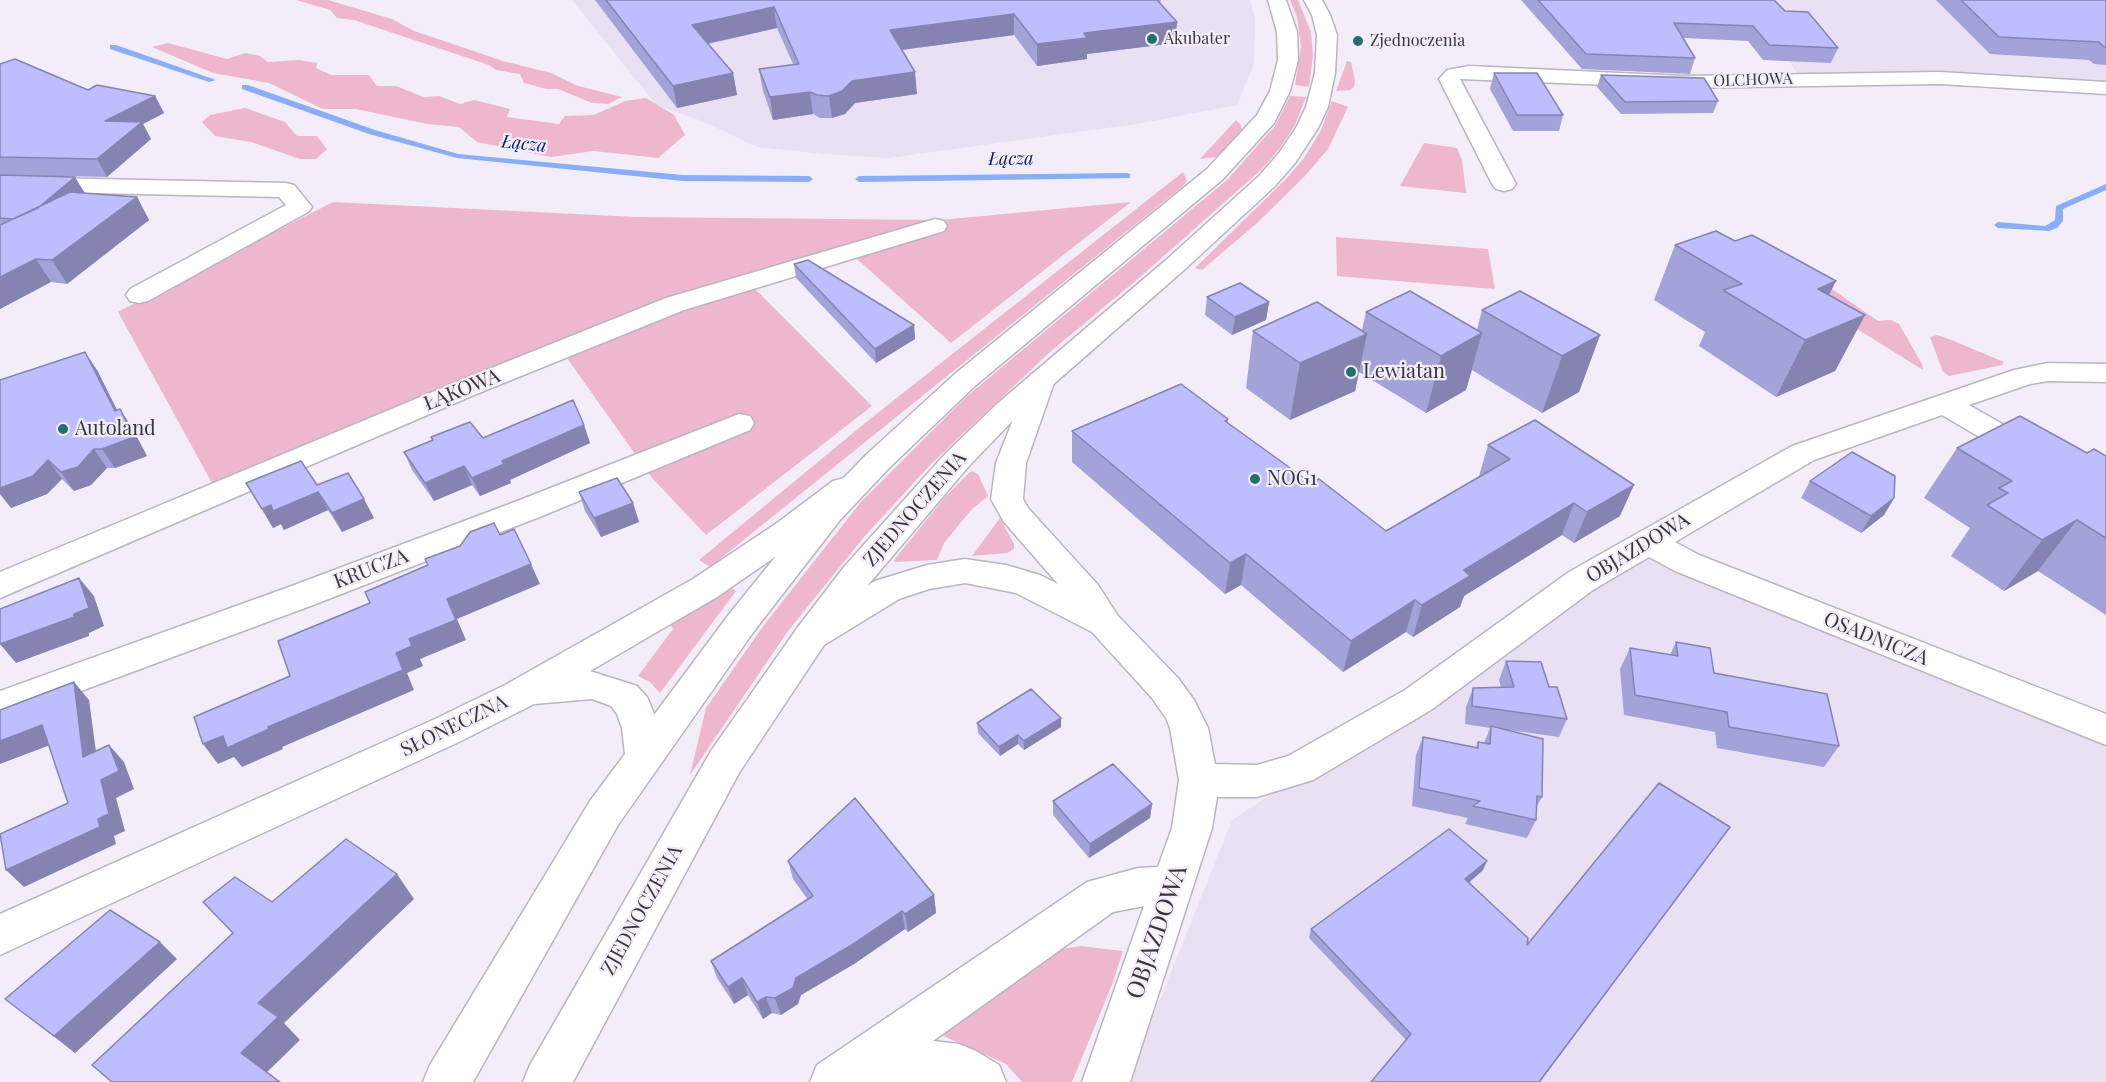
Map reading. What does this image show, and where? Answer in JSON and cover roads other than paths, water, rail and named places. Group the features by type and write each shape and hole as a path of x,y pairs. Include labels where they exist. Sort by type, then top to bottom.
{"street":[{"path":"447,1082 604,813 644,754 742,622 829,512 966,379 1215,174 1266,118 1280,91 1288,60 1287,32 1277,0"},
{"name":"ZJEDNOCZENIA","path":"547,1082 725,762 811,636 856,576 957,460 1041,380 1267,181 1287,158 1307,128 1317,107 1325,73 1327,35 1321,15 1313,0"},
{"name":"OLCHOWA","path":"1504,184 1449,79 1454,74 1469,72 1694,82 1940,78 2106,88"},
{"path":"0,184 286,190 300,207 139,295"},
{"name":"ŁĄKOWA","path":"0,586 453,393 675,304 935,226"},
{"name":"OBJAZDOWA","path":"1199,780 1257,781 1299,769 1418,700 1581,581 1803,453 2034,374 2106,374"},
{"name":"OBJAZDOWA","path":"1041,380 1011,463 1007,499 1015,514 1086,594 1106,625 1165,688 1181,711 1189,728 1199,780 1192,828 1106,1082"},
{"path":"1945,404 2106,496"},
{"name":"KRUCZA","path":"0,706 302,596 531,508 739,423"},
{"name":"SŁONECZNA","path":"0,936 438,735 518,695 705,588 789,531 878,462"},
{"name":"OSADNICZA","path":"1649,542 1687,564 2106,730"},
{"name":"OBJAZDOWA","path":"811,636 887,590 927,577 965,571 1006,577 1028,584 1106,625"},
{"path":"518,695 542,688 593,685 624,696 634,707 641,728 644,754"},
{"path":"850,1072 1102,896 1138,887 1173,885"},
{"path":"850,1072 907,1060 959,1068 982,1082"}],"waterway":[{"name":"Łącza","path":"113,47 212,80"},
{"name":"Łącza","path":"245,87 372,132 457,156 683,178 809,179"},
{"name":"Łącza","path":"859,179 1127,176"},
{"name":"Łącza","path":"1998,225 2046,229 2059,221 2059,208 2106,187"}],"place":[{"name":"Akubater","path":"1152,39"},
{"name":"Zjednoczenia","path":"1358,41"},
{"name":"Lewiatan","path":"1351,372"},
{"name":"Autoland","path":"63,429"},
{"name":"NOG1","path":"1255,479"}]}
